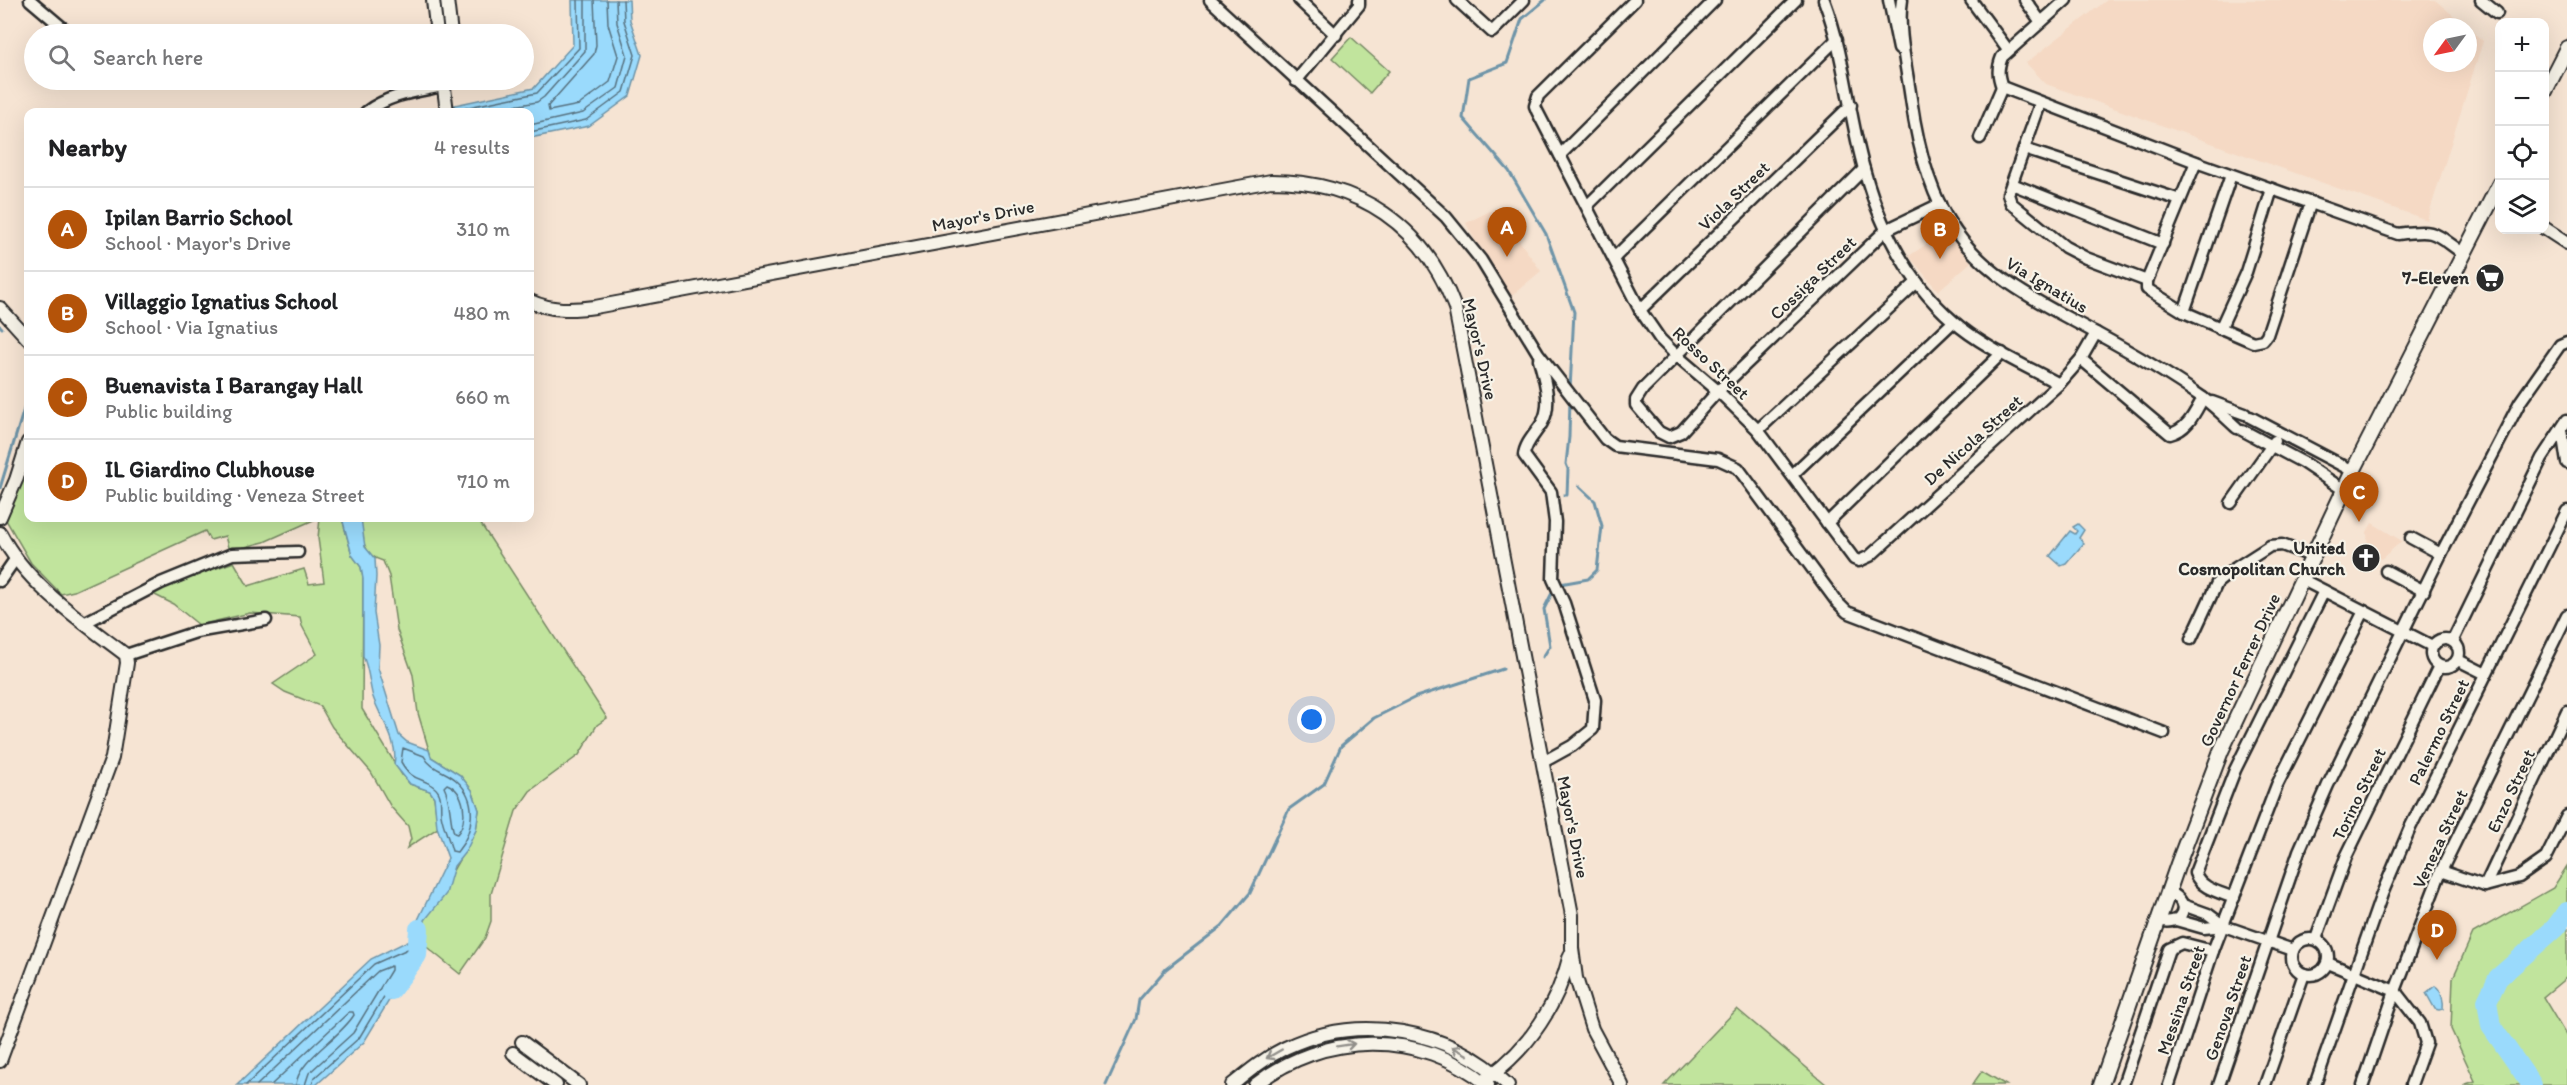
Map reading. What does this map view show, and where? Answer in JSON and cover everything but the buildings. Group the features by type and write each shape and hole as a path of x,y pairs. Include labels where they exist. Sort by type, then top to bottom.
{"main road":[{"path":"2549,83 2567,48"},
{"name":"Governor Ferrer Drive","path":"2101,1085 2192,826 2221,751 2353,471 2495,199"}],"street":[{"path":"30,0 58,24"},
{"path":"434,0 436,24"},
{"path":"447,0 451,24"},
{"path":"1210,0 1446,217 1481,260 1538,353 1605,439 1615,446 1718,459 1738,468 1847,612 2164,733"},
{"path":"1299,0 1336,35"},
{"path":"1296,81 1336,35 1359,5 1359,0"},
{"path":"1461,1 1492,32 1524,0"},
{"name":"Rosso Street","path":"1635,0 1538,96 1535,105 1640,310 1660,339 1758,430 1850,555 1859,561"},
{"path":"1560,155 1715,0"},
{"path":"1587,206 1796,0"},
{"path":"1824,0 1837,39 1864,169 1886,230 1900,259 1953,322 2002,353 2060,384"},
{"name":"Via Ignatius","path":"1888,0 1895,36 1909,84"},
{"name":"Via Ignatius","path":"1902,0 1900,18 1909,84 1928,171 1940,204 1955,231 1991,271 2008,284 2096,333 2204,398 2248,416 2353,471"},
{"path":"1971,0 2008,50"},
{"path":"2025,0 2041,22"},
{"path":"1980,138 2002,87 1998,65 2008,50 2066,0"},
{"path":"2481,0 2497,13"},
{"path":"1614,258 1837,39"},
{"path":"2002,87 2040,104 2231,175 2398,234 2424,230 2433,232 2464,255"},
{"path":"372,108 382,101 421,90"},
{"path":"445,90 447,108"},
{"path":"2040,104 2008,194 2011,202 2065,247 2086,258 2147,281"},
{"name":"Viola Street","path":"1640,310 1851,105"},
{"path":"2024,149 2180,200"},
{"path":"2196,162 2147,281 2150,292 2184,312 2253,342 2263,340 2267,335 2311,202"},
{"path":"1676,355 1864,169"},
{"path":"2184,312 2231,175"},
{"name":"Mayor's Drive","path":"534,302 553,309 595,307 1271,181 1320,184 1359,198 1393,218 1420,246 1439,272 1455,308 1572,915 1572,948 1576,978 1592,1029 1622,1085"},
{"path":"2012,184 2163,244"},
{"path":"2220,329 2246,272 2272,189"},
{"name":"Cossiga Street","path":"1676,355 1643,389 1636,400 1640,411 1659,432 1669,437 1677,435 1718,392 1886,230 1940,204"},
{"path":"2549,231 2567,243"},
{"path":"1758,430 1917,282"},
{"path":"0,308 24,335"},
{"path":"1792,475 1953,322"},
{"name":"De Nicola Street","path":"1859,561 1870,556 2060,384 2081,359 2096,333"},
{"name":"Genova Street","path":"2219,1085 2299,851 2328,785 2441,554 2520,402 2560,345 2567,342"},
{"path":"1538,353 1544,378 1547,408 1543,421 1525,448 1524,455 1551,492 1555,522 1553,579 1564,603 1589,678 1596,708 1593,729 1572,746 1543,762"},
{"path":"1827,523 2002,353"},
{"path":"2081,359 2170,434 2180,431 2185,426 2204,398"},
{"name":"Via Ignatius","path":"2204,398 2240,429 2302,462 2344,490"},
{"path":"2564,425 2567,463"},
{"path":"2452,640 2542,458 2564,425"},
{"path":"2231,503 2279,433"},
{"path":"2302,462 2310,448"},
{"path":"0,517 24,454"},
{"name":"Palermo Street","path":"2315,1085 2382,894 2410,828 2567,510"},
{"path":"0,533 16,558 58,602 126,655 127,663 112,758 0,1061"},
{"path":"2411,538 2441,554"},
{"path":"2191,639 2217,584 2234,569 2270,546 2282,545 2314,557"},
{"path":"84,622 161,583 232,555 298,552"},
{"path":"0,581 16,558"},
{"path":"2386,571 2424,591"},
{"path":"2303,580 2432,646"},
{"path":"2234,898 2205,887 2198,882 2195,873 2235,770 2324,591"},
{"name":"Messina Street","path":"2169,1085 2213,951 2277,785 2364,611"},
{"name":"Veneza Street","path":"2363,1085 2395,991 2442,870 2567,615"},
{"path":"126,655 196,632 266,620"},
{"path":"2441,639 2452,640 2459,649 2458,660 2451,666 2439,666 2431,657 2432,646 2441,639"},
{"path":"2458,660 2486,674"},
{"name":"Torino Street","path":"2316,939 2346,856 2439,666"},
{"name":"Enzo Street","path":"2485,886 2567,711"},
{"path":"2442,870 2469,882 2485,886 2508,881 2543,861 2567,816"},
{"path":"2159,920 2168,923 2176,920 2182,914 2183,905 2178,896 2169,892"},
{"path":"2183,905 2208,914 2224,926 2293,950"},
{"path":"2176,920 2204,928 2224,926"},
{"path":"2316,939 2327,949 2328,963 2318,974 2304,974 2293,964 2293,950 2302,940 2316,939"},
{"path":"2123,1085 2169,949 2182,943 2213,951"},
{"path":"1255,1085 1281,1067 1313,1053 1340,1046 1369,1043 1423,1051 1461,1066 1486,1083 1536,1030 1550,1010 1563,979 1572,948"},
{"path":"2328,963 2395,991 2420,1023 2425,1033 2426,1043 2411,1085"},
{"path":"2265,1085 2304,974"},
{"path":"1232,1085 1254,1067 1286,1048 1321,1035 1365,1029 1398,1031 1455,1047 1508,1085"},
{"path":"522,1042 579,1085"},
{"path":"513,1053 556,1085"}],"shaded area":[{"path":"2107,0 2435,0 2456,18 2423,18 2423,72 2473,72 2427,220 2046,84 2026,63"},
{"path":"2477,36 2483,41 2477,60"},
{"path":"1496,208 1541,271 1510,297 1487,265 1466,223"},
{"path":"1946,231 1971,262 1938,291 1909,256"},
{"path":"2372,523 2402,541 2381,559 2368,550 2367,532"}],"green space":[{"path":"1351,37 1389,71 1370,93 1332,58"},
{"path":"24,475 24,522 309,522 264,542 229,551 225,536 210,540 205,531 74,591 61,594 31,563 6,520"},
{"path":"320,522 343,522 352,555 361,567 363,578 362,709 402,775 410,784 430,791 434,797 438,828 407,848 411,839 408,826 391,807 371,772 332,727 320,706 285,692 273,684 317,654 302,626 300,617 250,613 199,625 173,604 149,592 234,562 248,586 304,569 309,584 324,582 318,538"},
{"path":"361,522 480,522 607,718 597,725 579,755 530,791 516,811 491,894 491,921 485,938 460,974 423,944 425,920 476,830 479,810 472,790 460,775 431,757 418,713 413,675 397,630 389,576 383,561 371,555 367,550"},
{"path":"2567,866 2567,977 2543,997 2567,1037 2567,1085 2463,1085 2475,1081 2451,1029 2453,978 2473,933 2553,888"},
{"path":"1737,1009 1827,1085 1664,1085"},
{"path":"1982,1071 2006,1085 1972,1085"}],"water":[{"path":"572,0 629,0 630,20 642,55 630,96 589,126 534,137 534,108 441,108 534,90 573,45"},
{"path":"343,522 362,522 365,547 375,559 374,613 379,645 378,668 399,735 407,742 429,750 431,757 460,775 472,790 479,810 476,830 466,851 454,866 446,894 425,920 423,944 364,1042 316,1085 237,1085 371,959 414,938 415,926 448,858 437,827 434,797 430,791 410,784 394,764 394,747 373,697 363,656 363,579 361,567 352,555"},
{"path":"2078,524 2084,530 2079,538 2084,543 2066,564 2061,566 2050,556 2070,531 2075,534 2077,531 2073,527"},
{"path":"2435,986 2442,996 2443,1009 2435,1009 2426,993"}],"waterway":[{"path":"1545,0 1522,19 1507,63 1469,78 1463,118 1509,171 1546,234 1574,312 1570,389"},
{"path":"1564,495 1567,495 1568,469 1566,464 1570,398"},
{"path":"0,488 24,409"},
{"path":"1560,584 1588,579 1597,570 1602,526 1595,501 1579,486"},
{"path":"1543,657 1550,646 1544,609 1554,589"},
{"path":"1106,1085 1136,1019 1139,1000 1166,969 1222,926 1250,893 1289,809 1324,784 1341,746 1374,718 1416,697 1503,669"},
{"path":"2532,1085 2491,1026 2487,1001 2498,978 2555,928 2567,912"},
{"path":"391,990 417,955 419,929"}],"place":[{"name":"Ipilan Barrio School","path":"1507,257"},
{"name":"Villaggio Ignatius School","path":"1940,259"},
{"name":"7-Eleven","path":"2490,278"},
{"name":"Buenavista I Barangay Hall","path":"2359,522"},
{"name":"United Cosmopolitan Church","path":"2366,558"},
{"name":"IL Giardino Clubhouse","path":"2437,960"}]}
